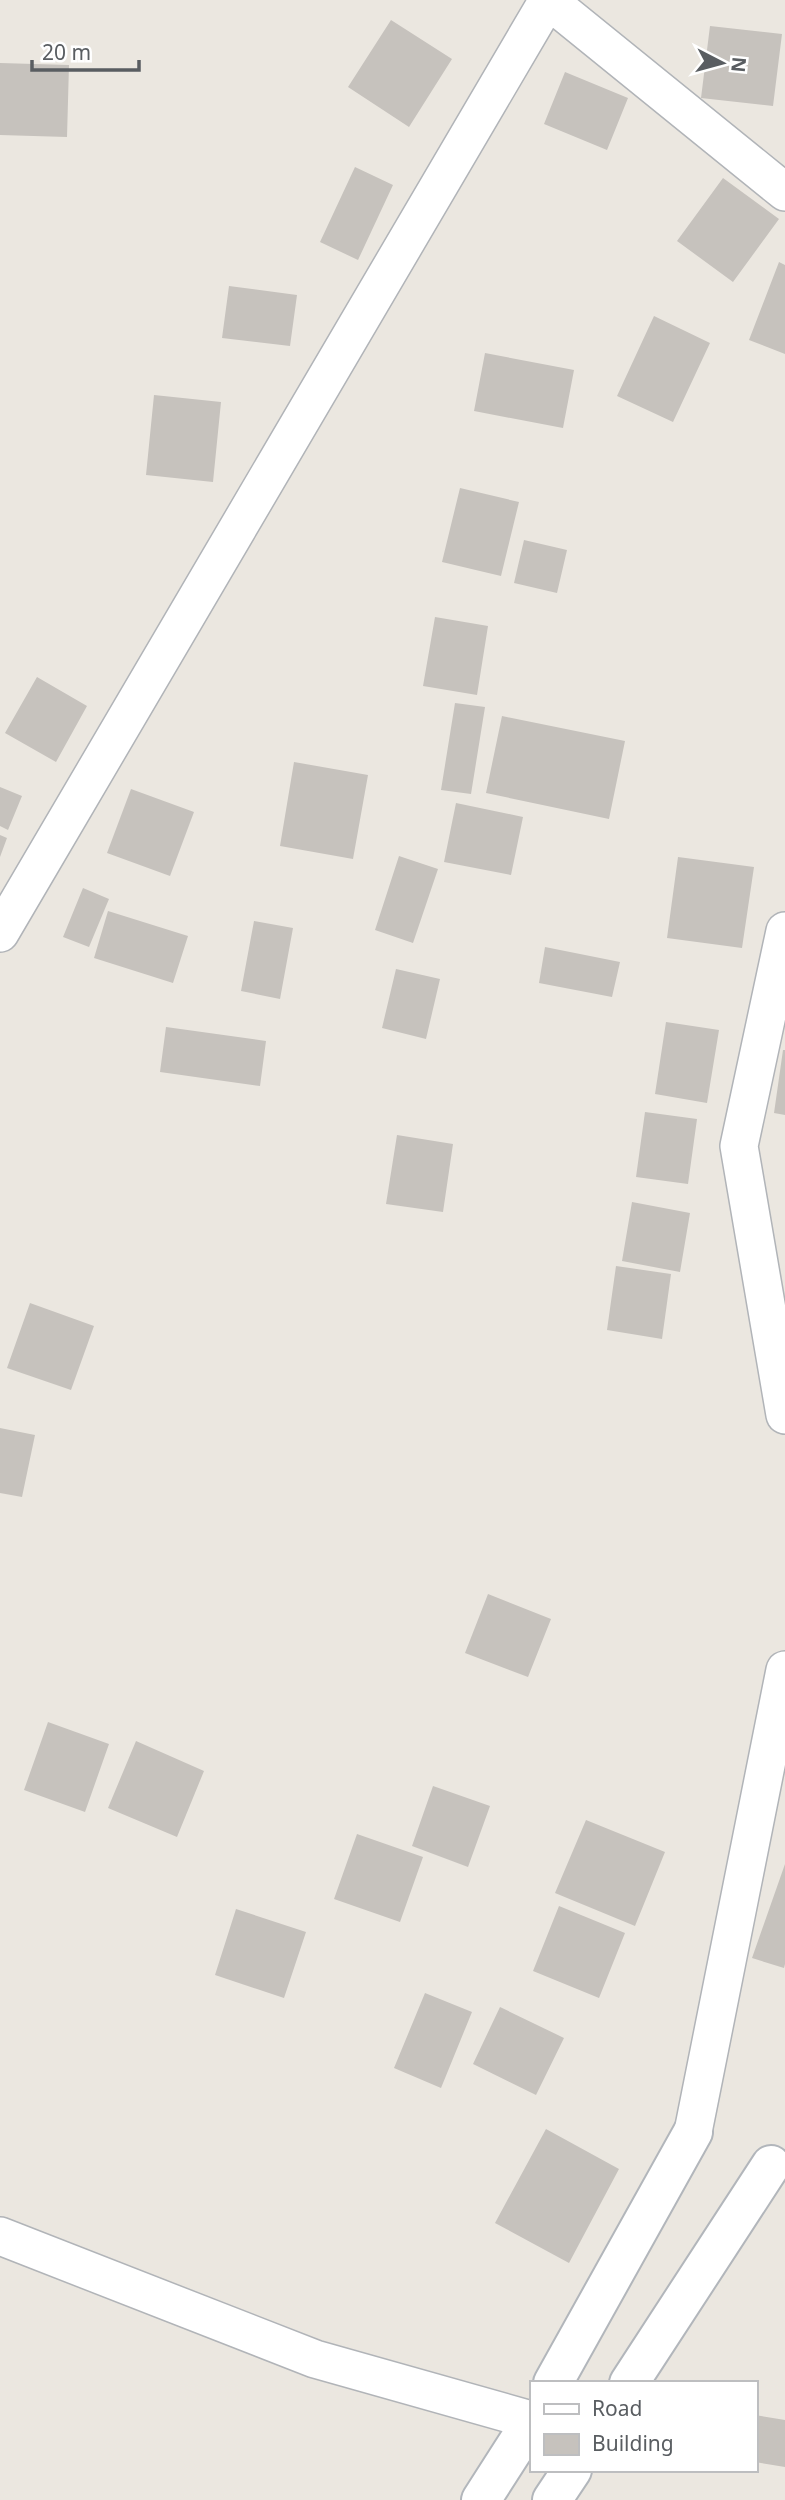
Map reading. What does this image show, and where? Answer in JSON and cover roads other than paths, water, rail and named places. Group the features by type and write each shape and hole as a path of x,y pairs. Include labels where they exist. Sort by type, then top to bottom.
{"main road":[{"path":"554,2381 693,2132"},
{"path":"630,2381 780,2159"},
{"path":"481,2500 530,2423"},
{"path":"552,2500 571,2472"}],"street":[{"path":"0,933 548,0 785,192"},
{"path":"785,931 739,1146 785,1415"},
{"path":"693,2132 785,1670"},
{"path":"0,2235 315,2359 530,2421"}]}
